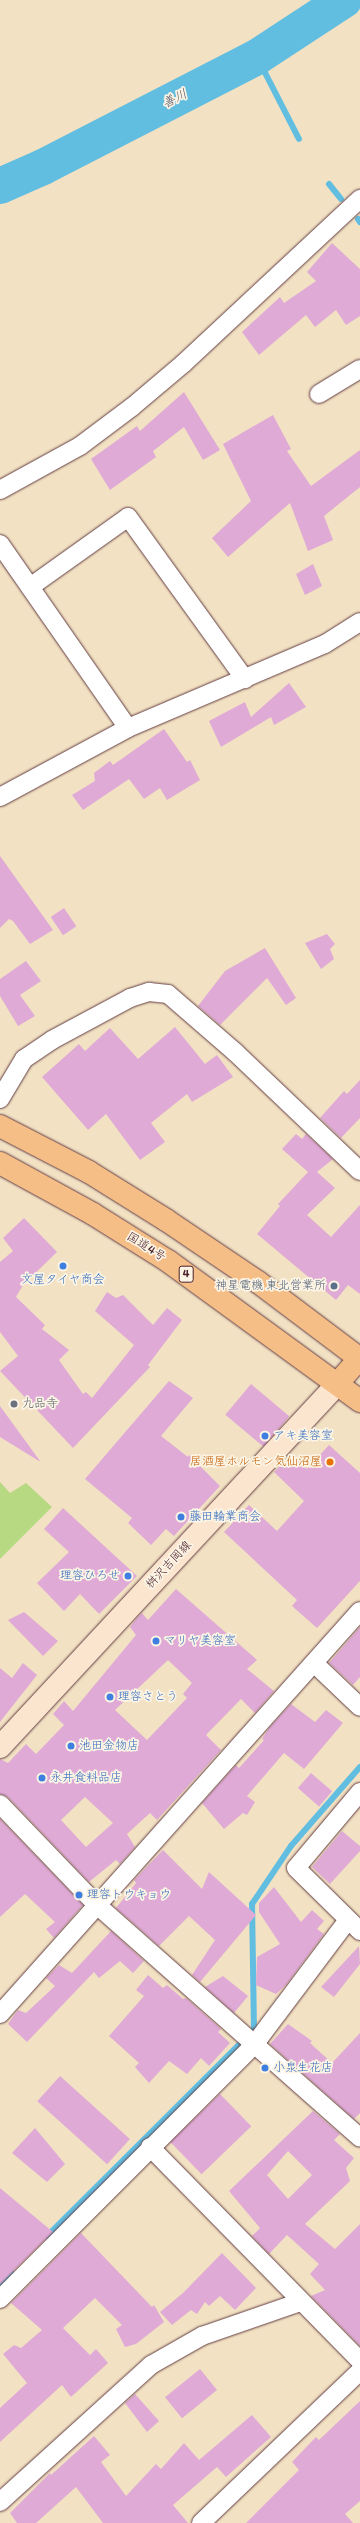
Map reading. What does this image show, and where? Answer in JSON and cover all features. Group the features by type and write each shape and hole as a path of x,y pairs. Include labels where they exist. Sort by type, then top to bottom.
{"main road":[{"path":"0,1126 89,1172 166,1220 258,1282 360,1358 338,1384"},
{"name":"国道4号","path":"0,1163 93,1214 168,1261 360,1401"},
{"name":"桝沢吉岡線","path":"0,1747 338,1384"}],"street":[{"path":"0,490 80,446 132,407 196,352 360,199"},
{"path":"319,394 360,369"},
{"path":"30,587 128,517 245,679"},
{"path":"0,544 128,728"},
{"path":"0,797 128,728 326,644 360,622"},
{"path":"0,1099 24,1059 52,1040 130,998 149,992 168,994 236,1053 360,1170"},
{"path":"0,2014 97,1904 315,1664 360,1611"},
{"path":"315,1664 360,1707"},
{"path":"0,2299 253,2044 354,1926 296,1868 360,1792"},
{"path":"0,1804 97,1904 360,2138"},
{"path":"150,2147 300,2302 360,2361"},
{"path":"0,2502 151,2364 202,2336 300,2302"},
{"path":"201,2523 360,2372"}],"green space":[{"path":"0,1482 10,1493 26,1483 52,1507 0,1559"}],"building":[{"path":"332,243 360,269 360,316 346,325 336,310 315,327 306,315 259,355 242,332 280,297 284,303 316,281 307,272"},
{"path":"184,392 220,450 203,460 184,427 153,451 156,457 110,490 91,459 137,426 140,431"},
{"path":"273,415 291,449 287,451 311,486 360,450 360,487 324,516 333,540 308,551 290,503 228,557 212,538 251,501 223,444"},
{"path":"313,564 322,586 305,595 296,574"},
{"path":"289,683 306,707 274,725 271,717 221,747 209,721 245,702 251,717"},
{"path":"164,729 187,762 190,760 200,780 167,800 160,788 144,799 129,779 83,810 72,795 95,781 94,773 110,761 113,765"},
{"path":"0,856 53,930 30,944 13,921 9,919 0,928"},
{"path":"64,908 76,926 63,935 51,917"},
{"path":"327,934 335,944 330,949 334,959 321,969 305,943"},
{"path":"265,948 296,998 286,1005 267,978 220,1025 198,1006 225,971"},
{"path":"26,961 41,981 20,995 35,1016 18,1026 0,996 0,979"},
{"path":"175,1027 205,1064 217,1055 233,1077 192,1102 187,1094 151,1123 165,1142 140,1160 106,1114 88,1130 42,1077 79,1044 85,1051 110,1028 138,1059"},
{"path":"360,1080 360,1118 341,1138 320,1118 344,1091 347,1094"},
{"path":"296,1134 302,1139 306,1134 333,1159 317,1172 335,1188 307,1215 331,1237 360,1205 360,1294 348,1285 336,1300 257,1234 280,1206 278,1204 308,1172 282,1149"},
{"path":"24,1218 57,1252 23,1285 16,1297 45,1325 42,1329 69,1350 59,1360 83,1394 86,1392 92,1398 134,1345 95,1311 107,1292 116,1298 123,1295 153,1325 167,1308 182,1320 148,1365 150,1367 73,1448 0,1371 18,1356 0,1332 0,1262 13,1251 3,1238"},
{"path":"169,1381 193,1398 161,1436 188,1457 189,1455 220,1486 174,1536 166,1529 151,1545 128,1523 132,1518 85,1479"},
{"path":"251,1384 289,1416 264,1447 225,1415"},
{"path":"0,1406 40,1461 0,1437"},
{"path":"329,1445 360,1473 360,1581 317,1628 292,1606 297,1600 224,1532 249,1505 277,1531 304,1501 274,1472 292,1455 307,1469"},
{"path":"63,1508 137,1576 99,1614 80,1594 64,1611 37,1583 69,1552 44,1529"},
{"path":"176,1589 257,1660 247,1669 274,1691 255,1713 241,1699 206,1735 221,1750 157,1820 150,1813 127,1834 135,1847 120,1864 116,1860 89,1882 8,1797 0,1794 0,1759 8,1763 26,1744 36,1754 64,1725 53,1714 64,1701 73,1711 136,1635 130,1627 137,1618 142,1613 148,1620","holes":["168,1660 192,1683 183,1694 187,1698 147,1740 115,1710","85,1797 113,1823 86,1847 61,1820"]},
{"path":"24,1612 58,1641 43,1656 8,1620"},
{"path":"360,1627 360,1677 353,1685 329,1663"},
{"path":"23,1663 37,1675 0,1722 0,1668 12,1678"},
{"path":"291,1704 315,1722 326,1710 343,1723 304,1769 284,1753 247,1796 255,1802 247,1815 243,1813 224,1829 202,1803 236,1765 239,1768 264,1740 262,1739 269,1728"},
{"path":"311,1773 332,1791 319,1806 298,1788"},
{"path":"0,1819 83,1905 54,1938 46,1929 55,1922 25,1894 0,1917"},
{"path":"342,1831 360,1846 360,1851 330,1884 312,1867"},
{"path":"163,1850 202,1889 209,1872 256,1915 200,1982 192,1975 215,1940 189,1916 159,1946 116,1908 136,1883 134,1880"},
{"path":"274,1887 301,1922 312,1910 324,1921 317,1929 324,1934 286,1985 276,1994 256,1985 257,1957 280,1944 259,1912 259,1903"},
{"path":"111,1931 144,1961 133,1973 120,1961 99,1978 94,1972 27,2042 8,2024 18,2010 26,2013 55,1986 46,1978 59,1965 72,1973"},
{"path":"359,1946 360,1964 334,1997 321,1987"},
{"path":"148,1975 163,1988 167,1985 183,1999 186,1998 221,2029 218,2032 230,2043 209,2066 201,2058 187,2074 169,2061 149,2083 135,2067 139,2063 109,2036 144,1996 136,1990"},
{"path":"223,1976 248,1996 234,2013 205,1987"},
{"path":"288,2024 312,2041 310,2043 332,2063 360,2033 360,2113 354,2119 270,2044"},
{"path":"60,2076 130,2139 107,2164 37,2101"},
{"path":"220,2094 251,2126 202,2174 170,2142"},
{"path":"313,2111 340,2134 334,2140 354,2158 346,2168 350,2181 305,2224 335,2249 360,2224 360,2346 311,2296 325,2290 310,2274 319,2264 287,2235 269,2254 252,2236 260,2228 229,2191","holes":["288,2151 312,2175 288,2199 267,2175"]},
{"path":"35,2128 65,2164 47,2182 12,2153"},
{"path":"0,2188 53,2232 0,2284"},
{"path":"81,2233 152,2307 154,2305 164,2322 136,2344 125,2347 116,2329 122,2325 95,2298 63,2328 90,2355 96,2349 108,2363 71,2397 62,2385 0,2442 0,2408 27,2383 3,2354 14,2345 21,2348 42,2330 11,2303"},
{"path":"222,2253 256,2288 235,2310 220,2296 209,2306 205,2302 197,2314 191,2310 172,2325 160,2312 183,2293"},
{"path":"200,2369 217,2390 182,2418 165,2397"},
{"path":"135,2394 159,2421 147,2432 125,2403"},
{"path":"360,2401 360,2501 345,2514 353,2523 246,2523 299,2470 292,2462 316,2437 319,2440"},
{"path":"252,2415 271,2437 226,2477 217,2467 173,2505 188,2523 103,2523 76,2487 36,2523 17,2523 10,2513 50,2473 51,2475 94,2436 110,2455 101,2462 126,2496 156,2464 161,2469 184,2443 199,2460"}],"waterway":[{"name":"善川","path":"0,186 43,167 257,57 344,0"},
{"path":"257,57 299,139"},
{"path":"329,184 341,199"},
{"path":"47,2236 254,2030 252,1904 291,1846 360,1767"},
{"path":"0,2284 11,2273"}],"place":[{"name":"文屋タイヤ商会","path":"63,1266"},
{"name":"神星電機 東北営業所","path":"334,1286"},
{"name":"九品寺","path":"14,1404"},
{"name":"アキ美容室","path":"265,1436"},
{"name":"居酒屋ホルモン気仙沼屋","path":"330,1462"},
{"name":"藤田輪業商会","path":"181,1517"},
{"name":"理容ひろせ","path":"128,1576"},
{"name":"マリヤ美容室","path":"156,1641"},
{"name":"理容さとう","path":"110,1697"},
{"name":"池田金物店","path":"71,1746"},
{"name":"永井食料品店","path":"42,1778"},
{"name":"理容トウキョウ","path":"79,1895"},
{"name":"小泉生花店","path":"265,2068"}]}
